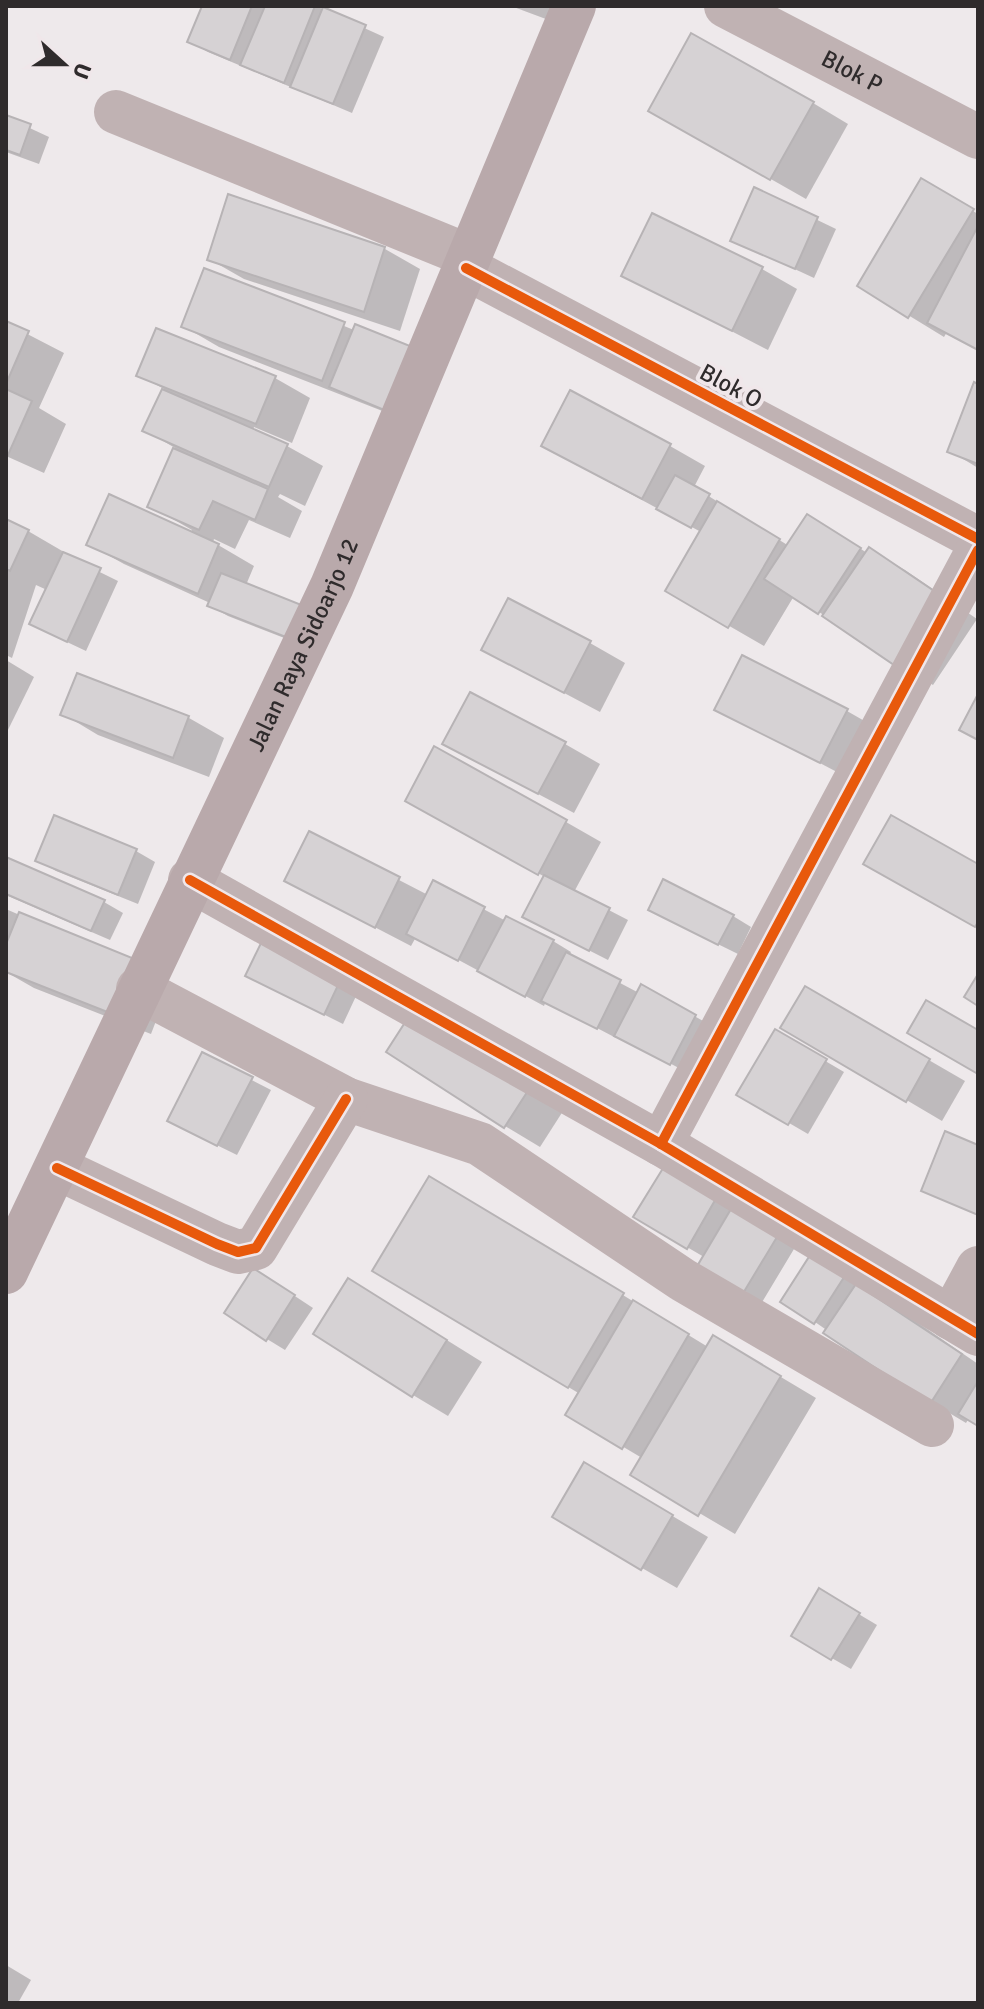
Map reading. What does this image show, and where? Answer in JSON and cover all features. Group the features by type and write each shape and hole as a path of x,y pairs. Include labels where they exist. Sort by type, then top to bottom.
{"main road":[{"name":"Jalan Raya Sidoarjo 12","path":"6,1272 332,586 574,6"}],"street":[{"name":"Blok P","path":"726,6 978,137"},
{"name":"Blok O","path":"116,112 468,262 978,539"},
{"path":"661,1144 978,550"},
{"path":"190,880 661,1144 965,1326 978,1268"},
{"path":"138,989 346,1099 480,1144 683,1280 932,1425"},
{"path":"57,1168 217,1244 238,1252 256,1248 346,1099"}],"building":[{"path":"202,6 252,6 230,60 187,42"},
{"path":"265,6 315,6 284,83 240,65"},
{"path":"323,7 366,25 333,104 290,87"},
{"path":"691,33 814,102 770,180 648,111"},
{"path":"6,115 31,124 20,155 6,150"},
{"path":"921,178 974,209 908,318 857,286"},
{"path":"754,187 818,217 795,269 730,241"},
{"path":"228,194 385,247 364,312 207,260"},
{"path":"652,213 763,267 732,331 621,276"},
{"path":"978,226 978,350 927,323"},
{"path":"204,268 345,322 322,381 181,327"},
{"path":"6,321 29,331 6,384"},
{"path":"355,324 415,348 389,412 329,387"},
{"path":"156,328 276,376 256,424 136,376"},
{"path":"974,382 978,384 978,464 947,452"},
{"path":"6,389 32,401 8,455 6,454"},
{"path":"162,389 288,444 269,487 142,431"},
{"path":"570,390 671,444 642,499 541,446"},
{"path":"173,448 268,489 255,520 213,501 199,530 147,507"},
{"path":"675,475 710,494 691,528 656,509"},
{"path":"109,494 219,544 198,594 86,545"},
{"path":"717,501 780,539 728,628 665,591"},
{"path":"807,514 861,548 818,614 764,579"},
{"path":"6,519 29,530 10,571 6,569"},
{"path":"869,547 943,597 897,667 822,616"},
{"path":"63,552 101,568 67,642 29,624"},
{"path":"221,573 304,606 291,639 207,606"},
{"path":"508,598 591,641 564,693 481,650"},
{"path":"742,655 848,709 820,763 714,710"},
{"path":"77,673 189,716 173,758 60,715"},
{"path":"470,692 566,742 538,794 442,744"},
{"path":"978,694 978,740 959,730"},
{"path":"434,746 567,820 538,875 405,801"},
{"path":"54,815 137,849 118,895 35,861"},
{"path":"891,815 978,864 978,922 975,927 863,864"},
{"path":"309,831 400,877 375,928 284,881"},
{"path":"6,857 105,900 91,931 6,894"},
{"path":"544,875 610,908 589,951 522,917"},
{"path":"663,879 734,915 718,945 648,910"},
{"path":"433,880 485,907 458,961 406,934"},
{"path":"19,912 137,960 115,1015 6,972 6,944"},
{"path":"506,916 554,940 525,997 477,971"},
{"path":"262,941 340,981 324,1015 245,976"},
{"path":"566,952 621,980 597,1029 541,1001"},
{"path":"978,974 978,1006 964,997"},
{"path":"641,984 696,1015 670,1065 614,1036"},
{"path":"805,986 930,1059 906,1102 780,1028"},
{"path":"926,1000 978,1030 978,1074 907,1033"},
{"path":"413,1010 531,1086 504,1128 386,1052"},
{"path":"775,1029 827,1059 788,1125 736,1095"},
{"path":"202,1052 253,1077 217,1146 167,1121"},
{"path":"945,1131 978,1145 978,1215 921,1191"},
{"path":"665,1165 718,1195 687,1249 633,1217"},
{"path":"429,1176 624,1293 568,1388 372,1271"},
{"path":"734,1204 780,1232 742,1295 696,1268"},
{"path":"814,1249 848,1271 814,1324 780,1302"},
{"path":"253,1268 295,1295 266,1341 224,1313"},
{"path":"348,1278 447,1340 412,1397 313,1334"},
{"path":"856,1284 962,1354 930,1404 823,1333"},
{"path":"633,1300 689,1334 622,1449 565,1415"},
{"path":"713,1335 781,1376 698,1516 630,1475"},
{"path":"978,1381 978,1426 958,1414"},
{"path":"584,1462 673,1515 641,1570 552,1517"},
{"path":"819,1588 860,1613 831,1660 791,1636"}],"cycle path":[{"path":"466,268 978,539"},
{"path":"661,1144 978,550"},
{"path":"190,880 661,1144 978,1334"},
{"path":"57,1168 217,1244 238,1252 256,1248 346,1099"}]}
